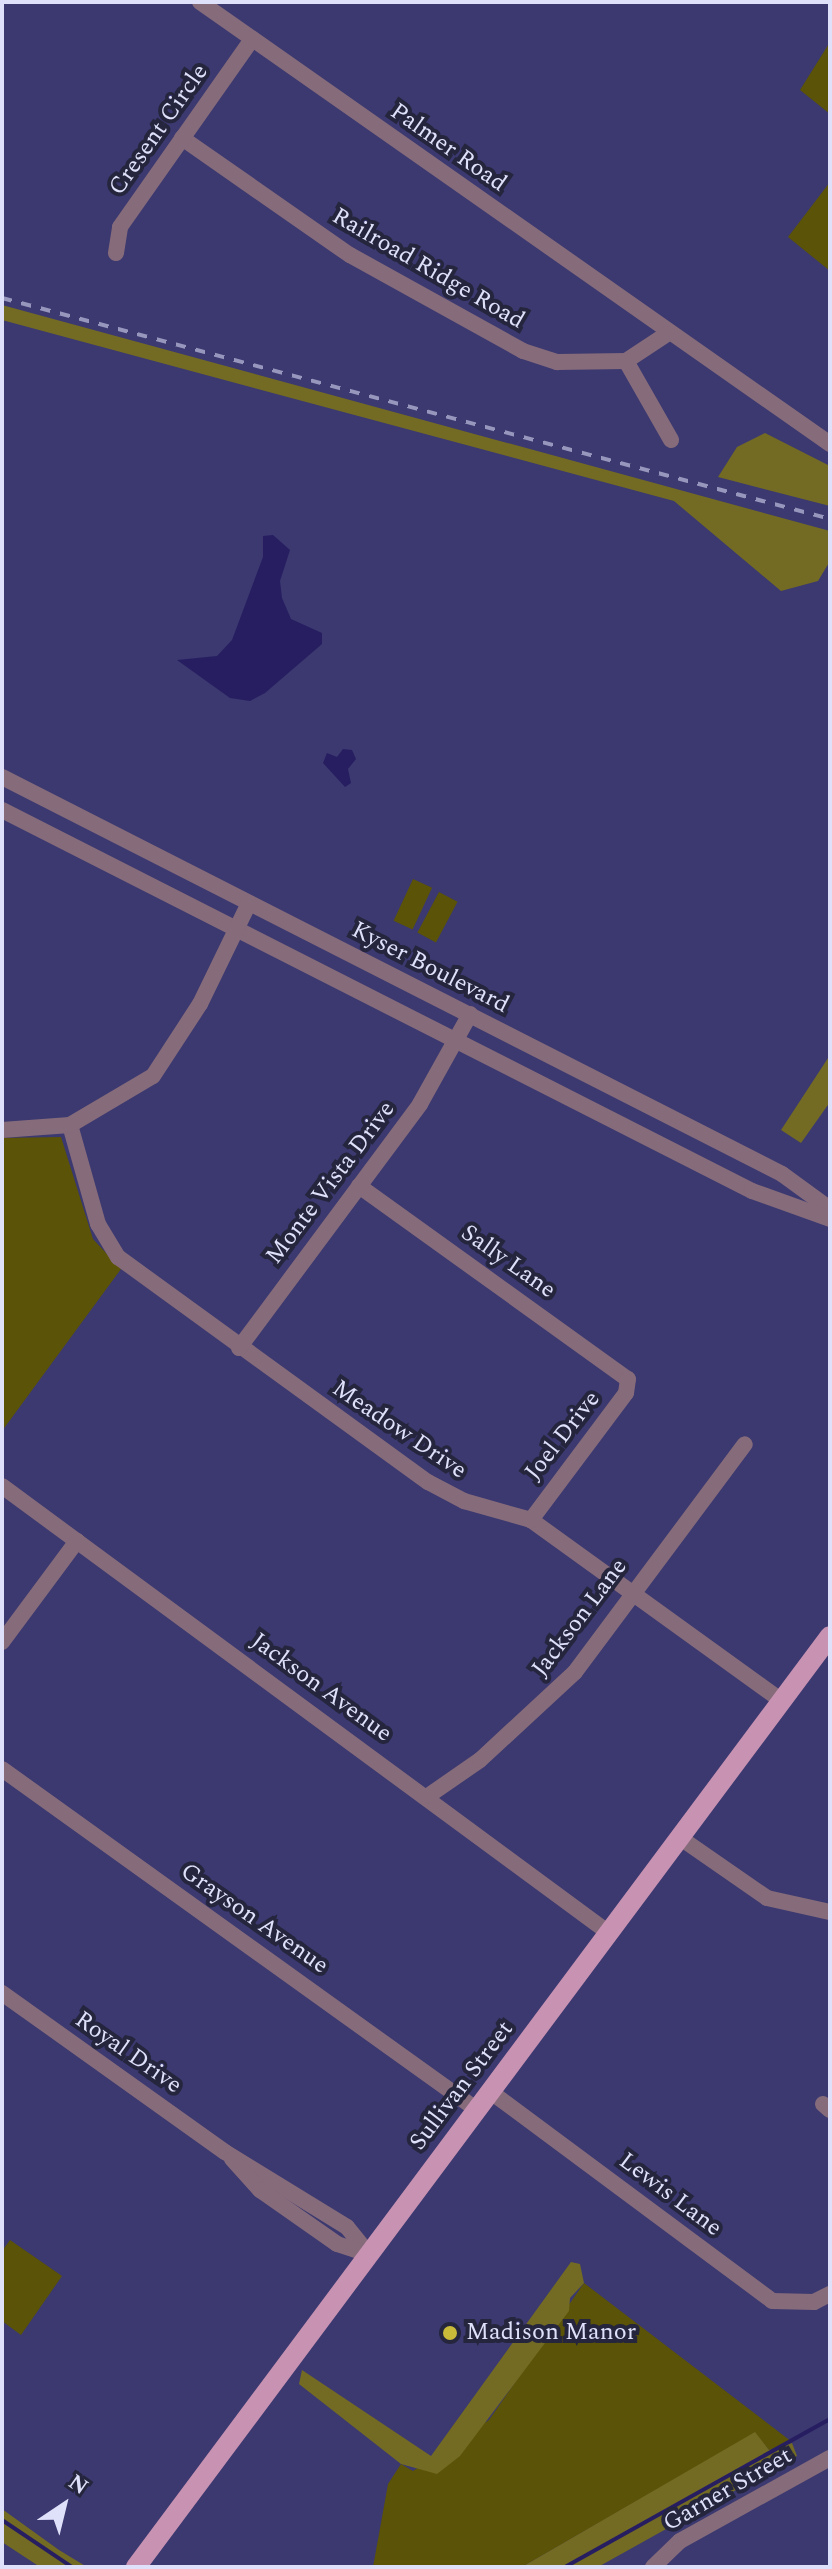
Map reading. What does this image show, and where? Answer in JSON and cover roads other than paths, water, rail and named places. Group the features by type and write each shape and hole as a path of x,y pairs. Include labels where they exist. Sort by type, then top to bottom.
{"main road":[{"name":"Sullivan Street","path":"136,2567 830,1636"}],"street":[{"name":"Palmer Road","path":"200,2 667,334 830,444"},
{"name":"Cresent Circle","path":"116,253 120,227 252,39"},
{"name":"Railroad Ridge Road","path":"182,138 350,255 523,351 557,362 626,361"},
{"path":"667,334 626,361 671,440"},
{"name":"Kyser Boulevard","path":"2,777 746,1155 830,1209"},
{"path":"2,810 454,1043 733,1182 830,1219"},
{"path":"2,1130 70,1125 153,1076 179,1042 249,903"},
{"path":"324,974 336,947"},
{"name":"Monte Vista Drive","path":"239,1348 420,1104 470,1014"},
{"name":"Meadow Drive","path":"70,1125 98,1224 118,1257 239,1348 428,1482 464,1501 531,1520 781,1700"},
{"path":"733,1182 746,1155"},
{"name":"Sally Lane","path":"359,1186 628,1379"},
{"name":"Joel Drive","path":"531,1520 626,1393 628,1379"},
{"name":"Jackson Lane","path":"428,1796 535,1713 575,1672 745,1444"},
{"name":"Jackson Avenue","path":"2,1486 428,1796 609,1933"},
{"path":"2,1642 77,1541"},
{"name":"Grayson Avenue","path":"2,1769 477,2110"},
{"path":"679,1837 767,1898 830,1912"},
{"name":"Royal Drive","path":"2,1993 225,2152 260,2190 337,2244 369,2254"},
{"name":"Lewis Lane","path":"491,2092 772,2301 814,2302 830,2294"},
{"name":"Garner Street","path":"653,2567 680,2541 830,2458"}],"waterway":[{"path":"565,2567 830,2419"},
{"path":"2,2520 72,2567"}],"railway":[{"path":"2,298 830,519"}],"place":[{"name":"Madison Manor","path":"450,2333"}]}
